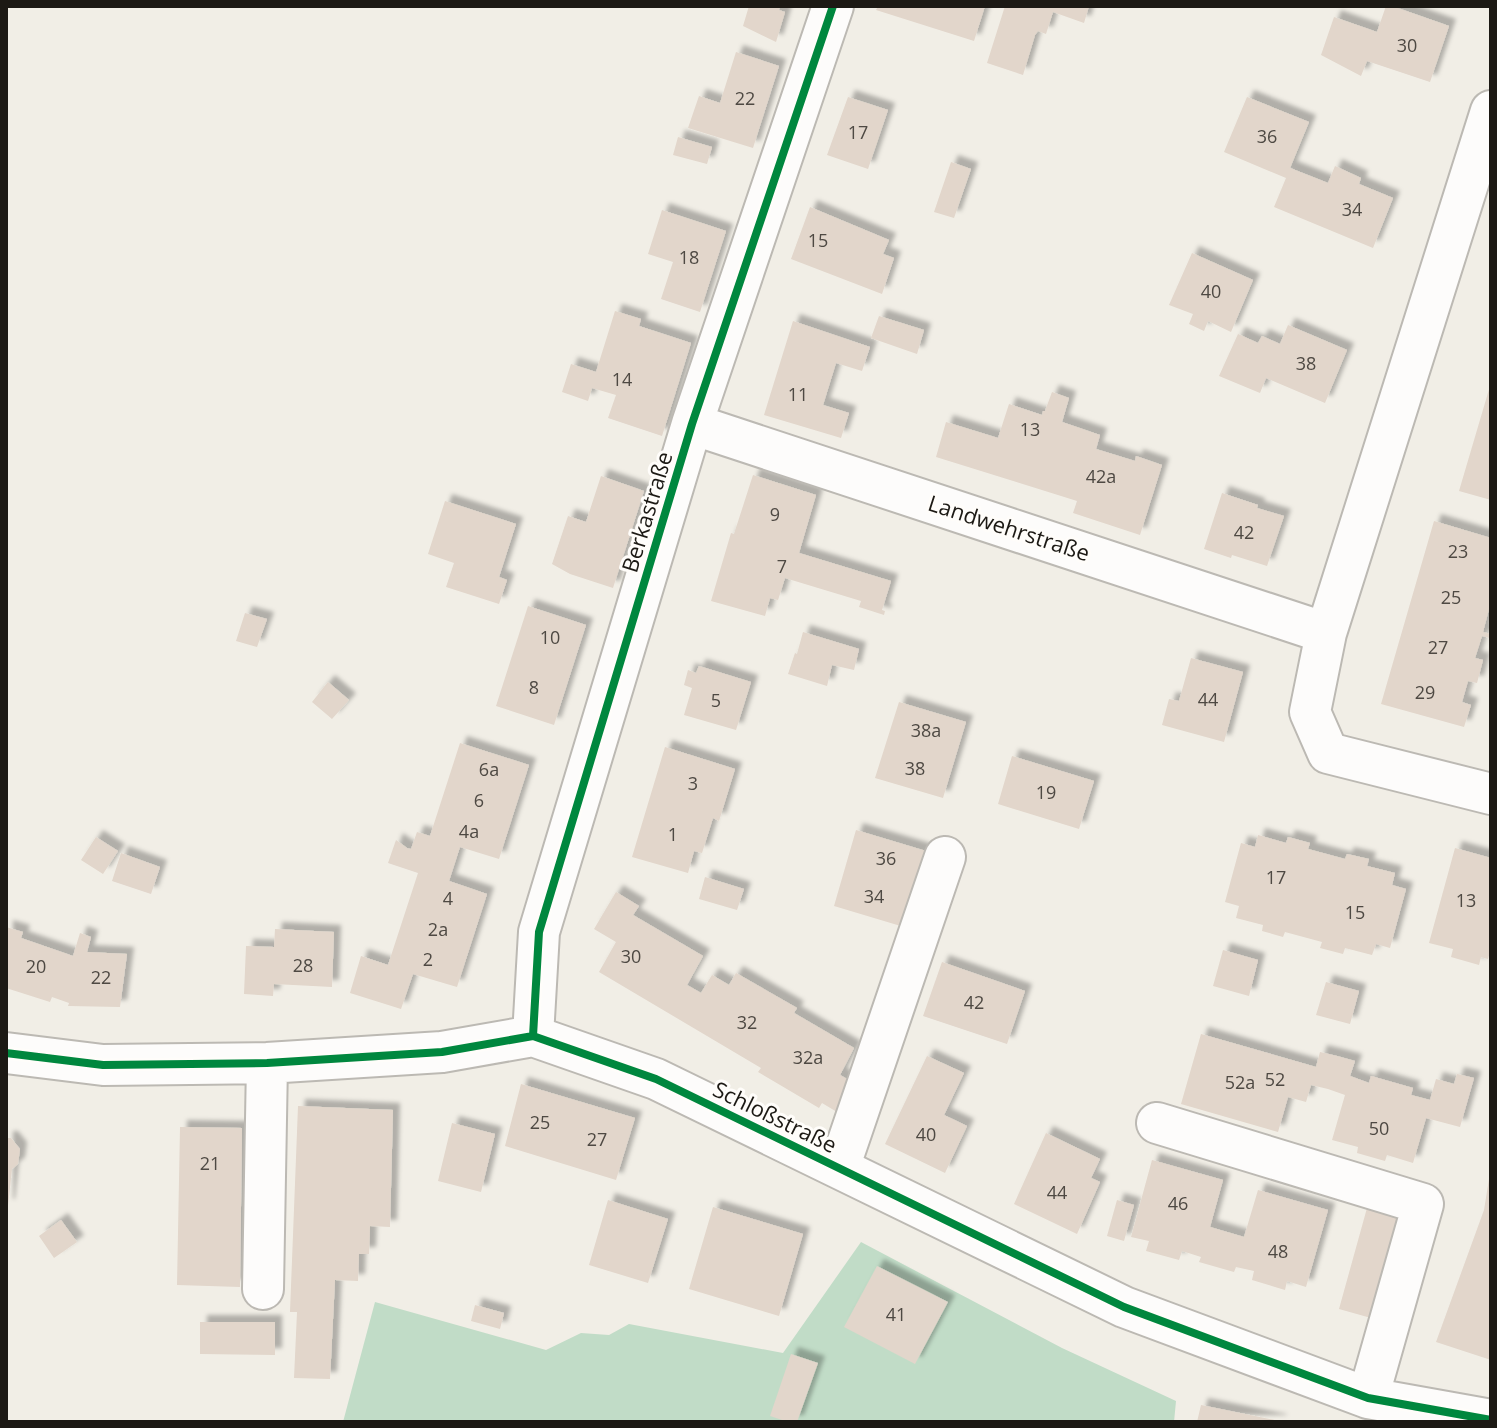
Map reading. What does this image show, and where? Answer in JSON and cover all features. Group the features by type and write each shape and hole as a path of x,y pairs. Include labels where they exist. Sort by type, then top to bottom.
{"street":[{"name":"Berkastraße","path":"533,1036 539,932 692,424 833,6"},
{"path":"1491,111 1326,633 1310,712 1328,753 1491,794"},
{"name":"Landwehrstraße","path":"692,424 1326,633"},
{"path":"839,1168 945,857"},
{"name":"Schloßstraße","path":"6,1053 103,1065 267,1063 442,1052 533,1036 656,1079 1124,1307 1368,1398 1491,1420"},
{"path":"263,1289 267,1063"},
{"path":"1157,1123 1423,1204 1368,1398"}],"green space":[{"path":"861,1242 1062,1348 1176,1401 1174,1422 343,1422 375,1302 546,1350 581,1333 609,1335 629,1324 783,1353"}],"building":[{"path":"749,6 780,6 779,10 785,12 776,42 743,26"},
{"path":"878,6 985,6 974,41 876,10"},
{"path":"1005,6 1089,6 1084,23 1053,12 1046,34 1038,31 1035,35 1023,75 987,63"},
{"path":"1386,6 1449,26 1430,82 1367,61 1361,76 1321,55 1334,17 1377,32"},
{"path":"736,52 779,66 753,148 688,128 699,96 720,103"},
{"path":"848,97 888,110 868,169 827,155"},
{"path":"1247,97 1309,122 1290,168 1328,183 1335,166 1361,178 1359,184 1393,198 1373,248 1274,207 1286,178 1224,152"},
{"path":"678,137 712,147 707,164 673,155"},
{"path":"951,162 971,169 954,218 934,212"},
{"path":"810,207 889,240 883,254 894,258 882,294 791,259"},
{"path":"662,210 726,231 700,312 661,299 673,262 648,254"},
{"path":"1192,253 1253,280 1231,332 1208,321 1204,331 1189,324 1193,314 1169,305"},
{"path":"615,311 641,319 639,326 691,343 662,436 608,418 616,395 592,388 588,401 562,392 571,364 596,372"},
{"path":"879,316 924,330 917,354 871,338"},
{"path":"793,321 870,347 862,371 836,363 823,405 849,413 841,438 764,415"},
{"path":"1288,325 1347,350 1325,403 1266,378 1260,393 1219,376 1238,334 1258,343 1262,336 1280,344"},
{"path":"1491,386 1491,500 1459,491"},
{"path":"1052,392 1069,398 1062,422 1100,435 1096,449 1135,461 1136,456 1162,465 1140,535 1073,513 1077,501 936,457 946,422 998,438 1009,404 1042,415"},
{"path":"753,475 816,495 799,553 891,581 882,610 885,611 884,615 859,607 861,601 785,578 778,600 770,598 765,616 711,601 731,533 734,534"},
{"path":"601,476 644,491 613,588 570,574 552,564 568,516 586,522"},
{"path":"1222,493 1284,516 1267,566 1204,549"},
{"path":"445,501 516,524 499,577 507,580 499,604 446,587 454,563 428,554"},
{"path":"1434,521 1491,538 1491,610 1483,632 1491,634 1490,638 1482,636 1475,658 1483,660 1477,683 1468,681 1462,702 1471,705 1464,727 1381,704"},
{"path":"528,606 586,625 554,725 496,706"},
{"path":"245,613 267,619 257,647 236,641"},
{"path":"803,632 859,649 854,670 832,665 827,686 788,674"},
{"path":"1191,658 1243,672 1224,742 1162,725 1169,699 1179,701"},
{"path":"699,666 751,682 736,730 684,715 692,688 684,685 688,670 696,673"},
{"path":"328,682 349,700 332,719 312,702"},
{"path":"899,702 966,722 943,798 875,778"},
{"path":"460,743 529,765 499,859 460,847 449,881 487,894 457,987 413,974 401,1009 350,993 361,956 388,965 418,873 388,863 396,840 411,849 417,832 430,836"},
{"path":"665,747 735,769 719,821 713,818 702,853 694,851 688,873 632,857"},
{"path":"1012,756 1094,781 1079,829 998,804"},
{"path":"856,830 926,851 904,927 834,906"},
{"path":"1258,835 1286,843 1288,837 1310,843 1308,849 1345,859 1347,854 1369,859 1367,866 1395,873 1392,885 1406,889 1390,948 1376,944 1372,955 1345,948 1343,954 1320,948 1322,942 1285,932 1283,937 1262,931 1263,925 1236,918 1239,906 1225,902 1241,843 1255,847"},
{"path":"96,837 118,851 103,874 81,860"},
{"path":"1455,848 1491,858 1491,948 1488,959 1481,957 1479,965 1451,957 1453,949 1429,943"},
{"path":"121,853 160,867 151,894 112,881"},
{"path":"705,877 744,889 737,910 699,899"},
{"path":"616,892 639,906 633,915 703,956 687,985 701,993 712,975 729,985 736,973 797,1008 794,1013 854,1048 840,1075 854,1083 837,1112 822,1103 819,1108 758,1072 761,1068 599,972 616,942 594,929"},
{"path":"6,927 23,932 21,938 73,956 80,933 91,937 87,952 127,954 120,1007 68,1006 69,1003 52,997 50,1002 6,988"},
{"path":"275,929 334,932 332,987 274,984 273,996 244,994 246,946 274,947"},
{"path":"1223,950 1258,960 1249,996 1213,986"},
{"path":"942,962 1025,991 1007,1044 923,1016"},
{"path":"1326,982 1359,991 1350,1024 1316,1015"},
{"path":"1201,1034 1316,1067 1320,1052 1355,1061 1350,1076 1369,1083 1371,1076 1413,1088 1411,1095 1430,1100 1436,1079 1454,1084 1457,1074 1474,1078 1460,1127 1426,1118 1413,1163 1387,1155 1385,1161 1357,1153 1358,1147 1332,1140 1345,1095 1328,1089 1311,1085 1306,1102 1288,1097 1278,1132 1181,1104"},
{"path":"927,1056 964,1073 944,1115 967,1126 945,1173 885,1144"},
{"path":"521,1084 635,1118 616,1180 505,1146"},
{"path":"298,1106 393,1110 390,1227 370,1226 369,1254 359,1254 358,1281 335,1280 330,1379 294,1378 297,1312 290,1312"},
{"path":"452,1123 495,1134 481,1192 438,1181"},
{"path":"180,1127 242,1128 240,1287 177,1285"},
{"path":"1046,1133 1100,1159 1091,1178 1100,1182 1077,1234 1014,1204"},
{"path":"6,1138 11,1138 20,1149 18,1164 12,1169 8,1206 6,1206"},
{"path":"1152,1160 1223,1180 1210,1227 1244,1237 1258,1190 1328,1210 1306,1287 1287,1281 1285,1290 1252,1280 1254,1271 1236,1267 1234,1272 1199,1262 1201,1257 1182,1251 1179,1260 1146,1251 1149,1241 1131,1237"},
{"path":"1489,1179 1491,1360 1436,1342 1484,1210"},
{"path":"608,1200 668,1219 648,1283 589,1265"},
{"path":"1117,1200 1134,1205 1124,1241 1107,1236"},
{"path":"713,1207 803,1234 779,1316 689,1289"},
{"path":"1367,1208 1400,1218 1371,1318 1339,1309"},
{"path":"61,1220 77,1242 54,1258 39,1236"},
{"path":"877,1266 948,1302 915,1364 844,1327"},
{"path":"475,1305 504,1313 500,1329 471,1321"},
{"path":"200,1322 275,1322 275,1355 200,1354"},
{"path":"791,1354 818,1363 797,1422 770,1416"},
{"path":"1201,1405 1280,1421 1280,1422 1197,1422"}],"cycle path":[{"path":"533,1036 539,932 692,424 833,6"},
{"path":"6,1053 103,1065 267,1063 442,1052 533,1036 656,1079 1124,1307 1368,1398 1491,1420"}]}
